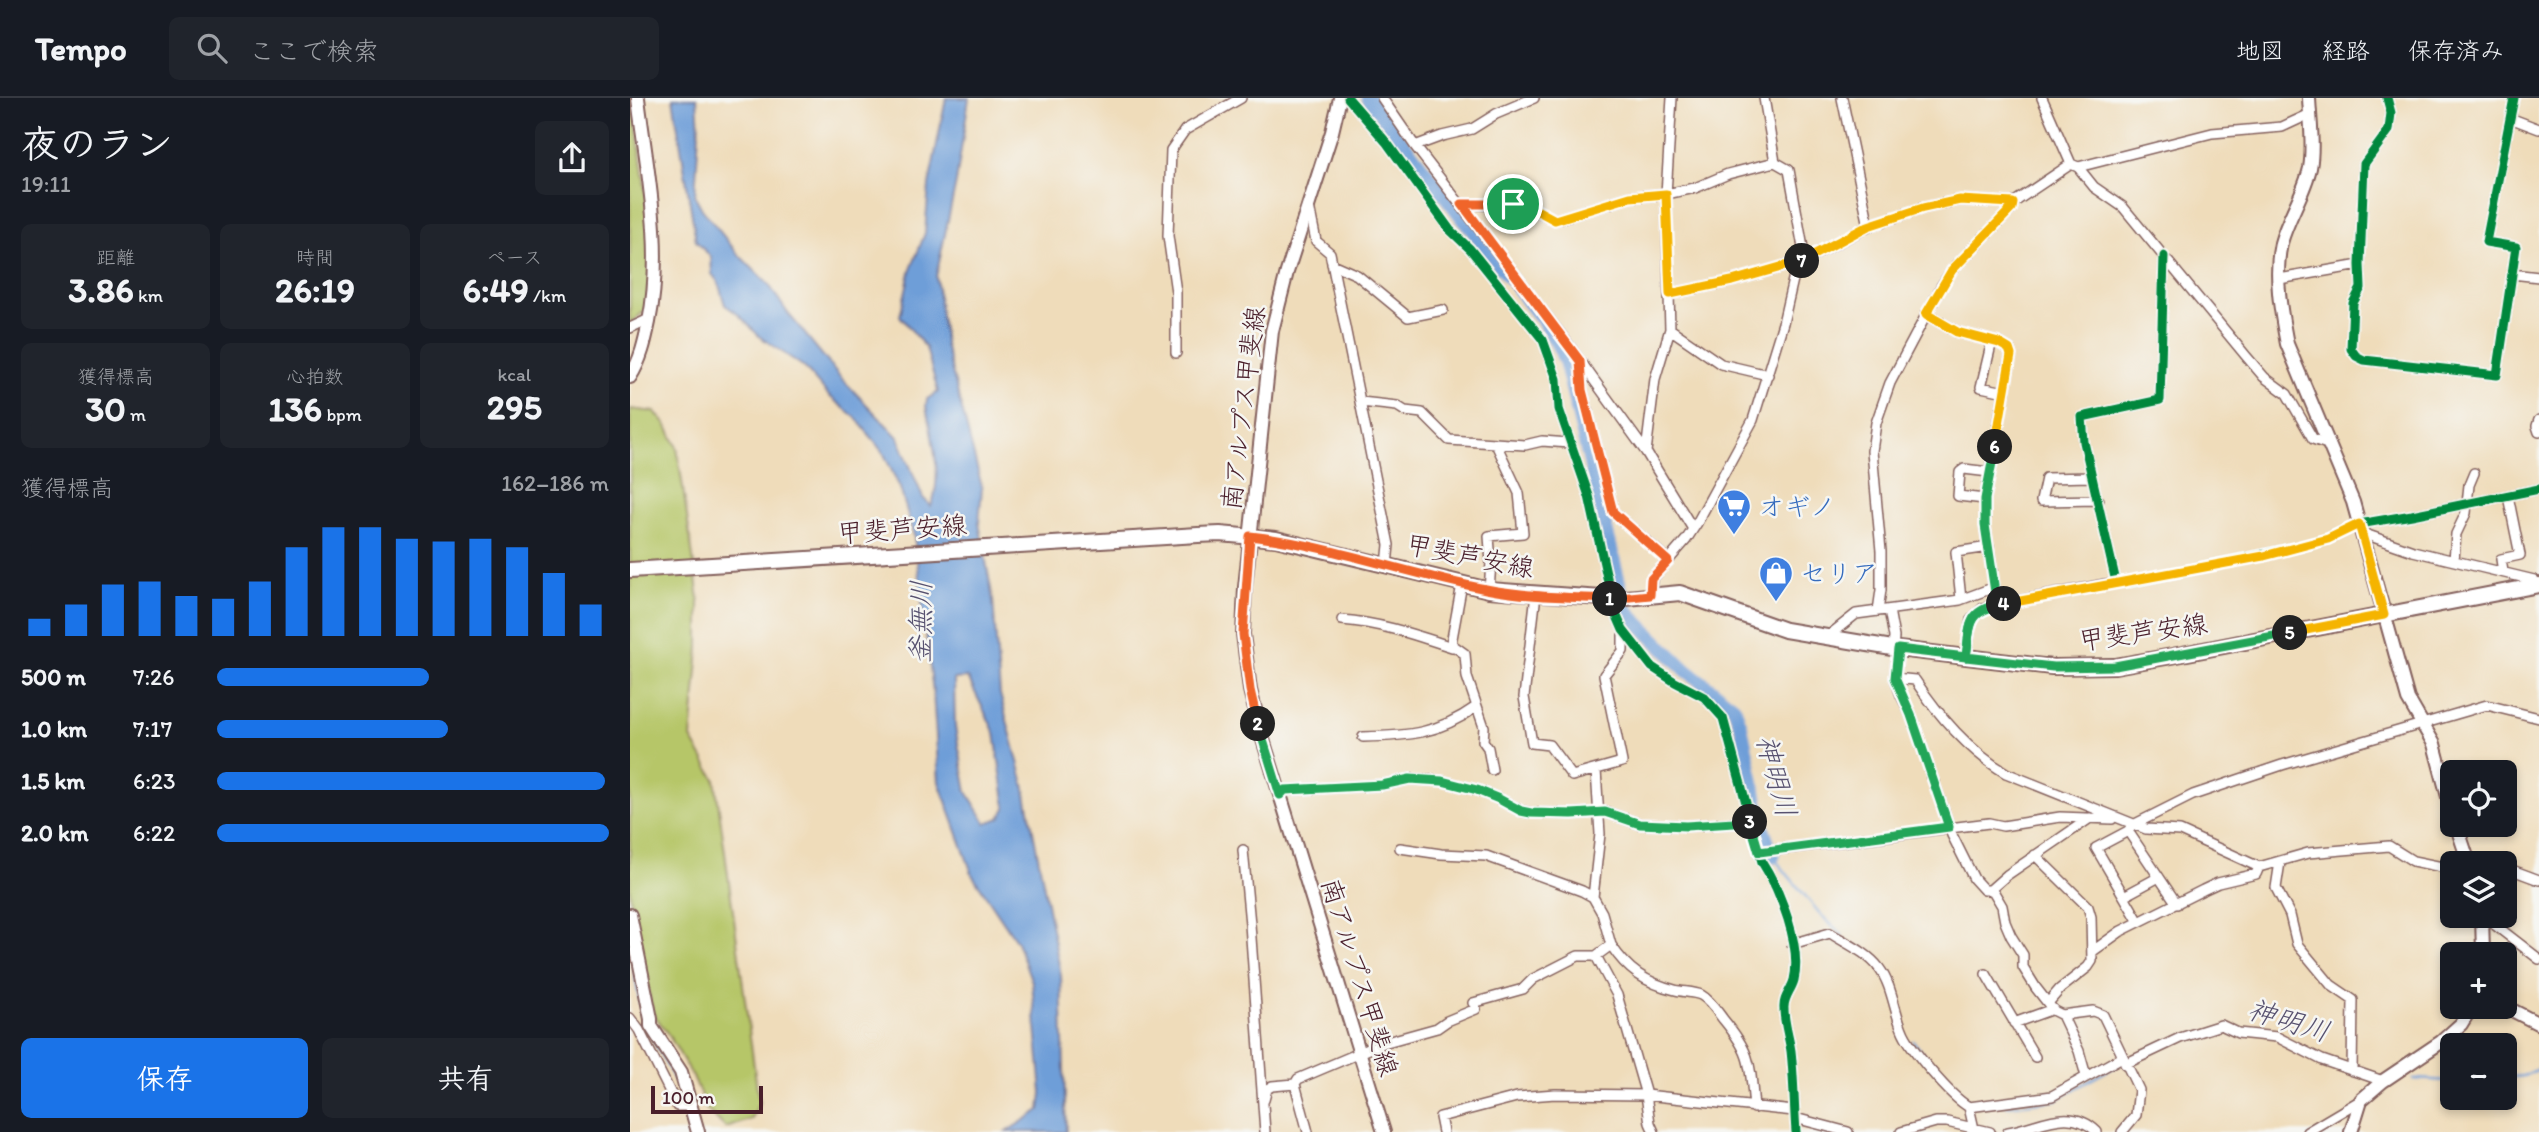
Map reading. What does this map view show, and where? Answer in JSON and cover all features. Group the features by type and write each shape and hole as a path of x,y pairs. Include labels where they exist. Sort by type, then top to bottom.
{"main road":[{"path":"630,377 642,351 656,278 656,243 638,98"},
{"name":"南アルプス甲斐線","path":"1340,98 1332,132 1287,272 1272,331 1245,587 1244,654 1261,733 1384,1132"},
{"path":"2309,98 2310,165 2306,183 2281,244 2279,279 2283,324 2287,344 2353,502 2408,699 2434,744 2440,767"},
{"name":"甲斐芦安線","path":"630,570 1186,535 1250,536 1276,539 1489,590 1612,599 1680,593 1763,623 1827,637 2053,667 2115,666 2537,585"},
{"path":"630,915 633,945 651,1026 681,1072 698,1132"},
{"path":"2517,1013 2539,1024"},
{"path":"2351,1132 2361,1100 2383,1080 2441,1042 2464,1019"}],"street":[{"path":"1177,353 1176,292 1168,236 1171,150 1185,130 1241,98"},
{"path":"1348,98 1387,143 1450,230 1470,249 1543,340 1557,379 1559,409 1589,496 1612,599 1623,630 1652,667 1703,697 1723,718 1760,852 1787,914 1793,944 1794,979 1783,1006 1791,1051 1796,1132"},
{"path":"1382,98 1415,146 1462,204 1646,452 1693,529"},
{"path":"1415,146 1472,129 1496,114 1534,98"},
{"path":"1646,452 1655,379 1670,330 1666,194 1672,98"},
{"path":"1764,98 1775,162"},
{"path":"1842,98 1868,226"},
{"path":"2042,98 2075,165 2094,187 2123,208 2264,377 2287,394 2313,439 2330,445"},
{"path":"2387,98 2391,113 2389,130 2364,164 2361,288 2353,303 2351,349 2356,356 2364,360 2497,375 2516,247 2486,243 2514,98"},
{"path":"1670,294 1732,281 1804,260 1868,226 1949,201 2013,203 2075,165 2212,133 2282,127 2310,114"},
{"path":"2510,118 2539,129"},
{"path":"1462,204 1529,206 1555,220 1630,197 1695,188 1728,174 1775,162 1789,170 1804,260 1794,275 1768,375 1753,420 1693,529 1651,579 1650,595"},
{"path":"2013,203 2012,208 1952,270 1890,383 1876,423 1872,451 1881,551 1881,590 1884,610 1896,648 1895,678 1911,715 1949,827 1964,862 1984,890 1992,888 2090,818"},
{"path":"1309,204 1315,241 1330,253 1389,545 1387,565"},
{"path":"2116,582 2084,442 2082,417 2160,400 2164,256"},
{"path":"1332,264 1357,275 1408,317 1443,310"},
{"path":"2279,279 2360,265"},
{"path":"2512,274 2539,276"},
{"path":"1926,314 1957,332 1992,341 2009,349 2011,355 1985,499 1985,525 1997,605"},
{"path":"630,328 649,318"},
{"path":"1670,330 1721,364 1768,375"},
{"path":"1992,341 1981,387 2005,392"},
{"path":"1580,361 1582,390 1613,512 1668,561"},
{"path":"1361,402 1398,406 1405,411 1422,413 1449,440 1525,445 1542,441 1569,443"},
{"path":"2539,420 2539,432"},
{"path":"1489,590 1489,536 1523,533 1518,494 1496,444"},
{"path":"1985,499 1958,496 1960,472 1964,469 1989,472"},
{"path":"2454,560 2456,534 2467,505 2473,473"},
{"path":"2092,477 2046,478 2041,501 2099,500"},
{"path":"1966,657 1971,620 1983,608 2116,582 2131,582 2299,547 2360,528 2539,489"},
{"path":"2503,572 2501,559 2521,555 2508,496"},
{"path":"2360,528 2413,551 2534,580 2537,585"},
{"path":"1961,599 1956,552 1989,547"},
{"path":"1452,647 1462,584"},
{"path":"1827,637 1856,614 1961,599 1995,587"},
{"path":"1536,594 1524,696 1532,743 1549,745 1572,776 1622,762 1604,674 1623,651 1623,630"},
{"path":"1342,620 1370,622 1395,628 1465,654 1468,677 1484,727 1483,741 1488,748 1492,770"},
{"path":"1895,678 1915,680 1968,744 1992,765 2131,828 2180,831 2259,867"},
{"path":"2140,922 2096,848 2193,795 2282,765 2487,705 2539,718"},
{"path":"1363,737 1419,734 1462,717 1476,707"},
{"path":"1593,897 1600,834 1596,770"},
{"path":"1280,795 1285,790 1382,785 1410,779 1442,781 1499,799 1521,811 1617,815 1640,824 1686,826 1751,822"},
{"path":"1760,852 1989,823 2003,826 2060,817 2118,820"},
{"path":"2131,828 2177,904"},
{"path":"2259,867 2308,853 2389,846 2413,862 2440,867"},
{"path":"1400,848 1441,854 1486,856 1593,897 1602,913 1611,945 1623,964 1649,982 1672,990 1701,995 1715,1007 1740,1038 1749,1058 1754,1108"},
{"path":"1243,850 1264,1130"},
{"path":"2014,1023 2050,1006 2060,989 2088,967 2092,951 2088,906 2035,855"},
{"path":"2280,862 2276,888 2290,915 2297,944 2331,985 2353,1000 2352,1070"},
{"path":"2092,951 2121,931 2218,883 2256,874 2259,867"},
{"path":"2517,871 2539,880"},
{"path":"2124,896 2159,877"},
{"path":"1992,888 2002,906 2011,936 2023,955 2023,967 2050,1006 2062,1015 2078,1051 2085,1076"},
{"path":"2498,928 2539,960"},
{"path":"1793,944 1830,933 1874,962 1884,977 1903,1034 1943,1084 1969,1107 1974,1129"},
{"path":"1308,1132 1295,1084 1298,1079 1383,1043 1437,1028 1474,1006 1523,989 1533,979 1578,956 1596,956 1611,945"},
{"path":"1596,956 1617,995 1654,1132"},
{"path":"1986,974 2035,1057"},
{"path":"2062,1015 2099,1012 2103,1015 2139,1090 2136,1115 2122,1132"},
{"path":"651,1019 632,1020 677,1106 692,1107"},
{"path":"1969,1107 2045,1098 2085,1076 2180,1038 2221,1025 2238,1033 2277,1037 2322,1059 2383,1080"},
{"path":"1264,1130 1264,1097 1267,1089 1295,1084"},
{"path":"1443,1132 1440,1117 1517,1097 1555,1094 1646,1096 1754,1108 1795,1115 1848,1132"},
{"path":"2307,1132 2361,1100"},
{"path":"2008,1132 2060,1118 2081,1120 2097,1132"},
{"path":"1901,1132 1936,1122 1990,1132"}],"green space":[{"path":"630,98 633,98 651,235 651,263 645,311 630,323"},
{"path":"630,409 655,412 666,424 677,447 699,599 699,647 691,738 715,779 759,1103 752,1119 726,1128 707,1110 693,1077 653,1013 633,922 630,891"}],"water":[{"path":"673,98 697,98 699,130 695,196 702,209 738,254 769,285 787,312 841,378 898,437 923,498 931,506 935,494 936,469 926,406 927,399 938,392 926,348 900,316 910,272 925,233 929,185 946,98 969,98 956,182 936,277 945,344 982,487 979,523 993,600 1000,694 1024,784 1061,975 1066,1132 1006,1132 1040,1110 1042,1093 1032,982 1017,942 973,876 939,782 933,692 914,536 900,488 884,454 856,418 828,395 804,367 759,336 738,314 725,305 718,282 712,274 711,257 696,241","holes":["968,678 995,733 1006,808 1000,818 986,823 967,792 955,727 954,679"]}],"waterway":[{"name":"神明川","path":"1368,98 1545,323 1560,349 1566,364 1625,607 1686,670 1734,707 1741,726 1763,829 1773,857"},
{"name":"神明川","path":"1773,857 1821,915 1842,935"},
{"path":"633,963 642,1015"},
{"path":"651,1036 679,1088"},
{"name":"神明川","path":"1913,1041 1946,1081"},
{"name":"神明川","path":"2006,1106 2055,1100 2119,1064"},
{"name":"神明川","path":"2517,1077 2539,1069"},
{"name":"神明川","path":"2413,1079 2440,1080"},
{"name":"神明川","path":"1958,1094 1973,1104"}],"cycle path":[{"path":"1348,98 1387,143 1450,230 1470,249 1543,340 1557,379 1559,409 1589,496 1609,598 1623,630 1652,667 1704,697 1723,718 1762,862 1776,887 1788,919 1795,951 1794,980 1784,1009 1792,1061 1796,1132"},
{"path":"2387,98 2391,113 2389,130 2364,164 2361,288 2353,303 2351,349 2356,356 2364,360 2497,375 2516,247 2486,242 2514,98"},
{"path":"2164,256 2160,400 2082,417 2084,442 2116,582 2131,582 2299,547 2328,539 2359,524 2539,489"}],"place":[{"name":"オギノ","path":"1734,536"},
{"name":"セリア","path":"1776,603"}],"route":[{"path":"1513,204 1462,204 1580,361 1582,390 1613,512 1668,561 1651,579 1650,595 1616,599 1489,590 1331,551 1250,536 1245,587 1244,654 1250,690 1280,795 1285,790 1382,785 1410,779 1442,781 1477,790 1531,813 1605,812 1640,824 1686,826 1751,822 1759,852 1949,827 1911,715 1895,678 1898,649 1966,657 1971,620 1983,608 2264,556 2328,539 2359,524 2384,615 2115,666 2053,667 1966,657 1971,620 1983,608 1997,605 1985,525 1985,499 2011,355 2009,349 1999,343 1957,332 1926,314 1952,270 2012,208 2013,203 1949,201 1868,226 1803,261 1732,281 1670,294 1666,194 1630,197 1555,220 1529,206 1513,204"}],"water label":[{"name":"釜無川","path":"920,622"}]}
